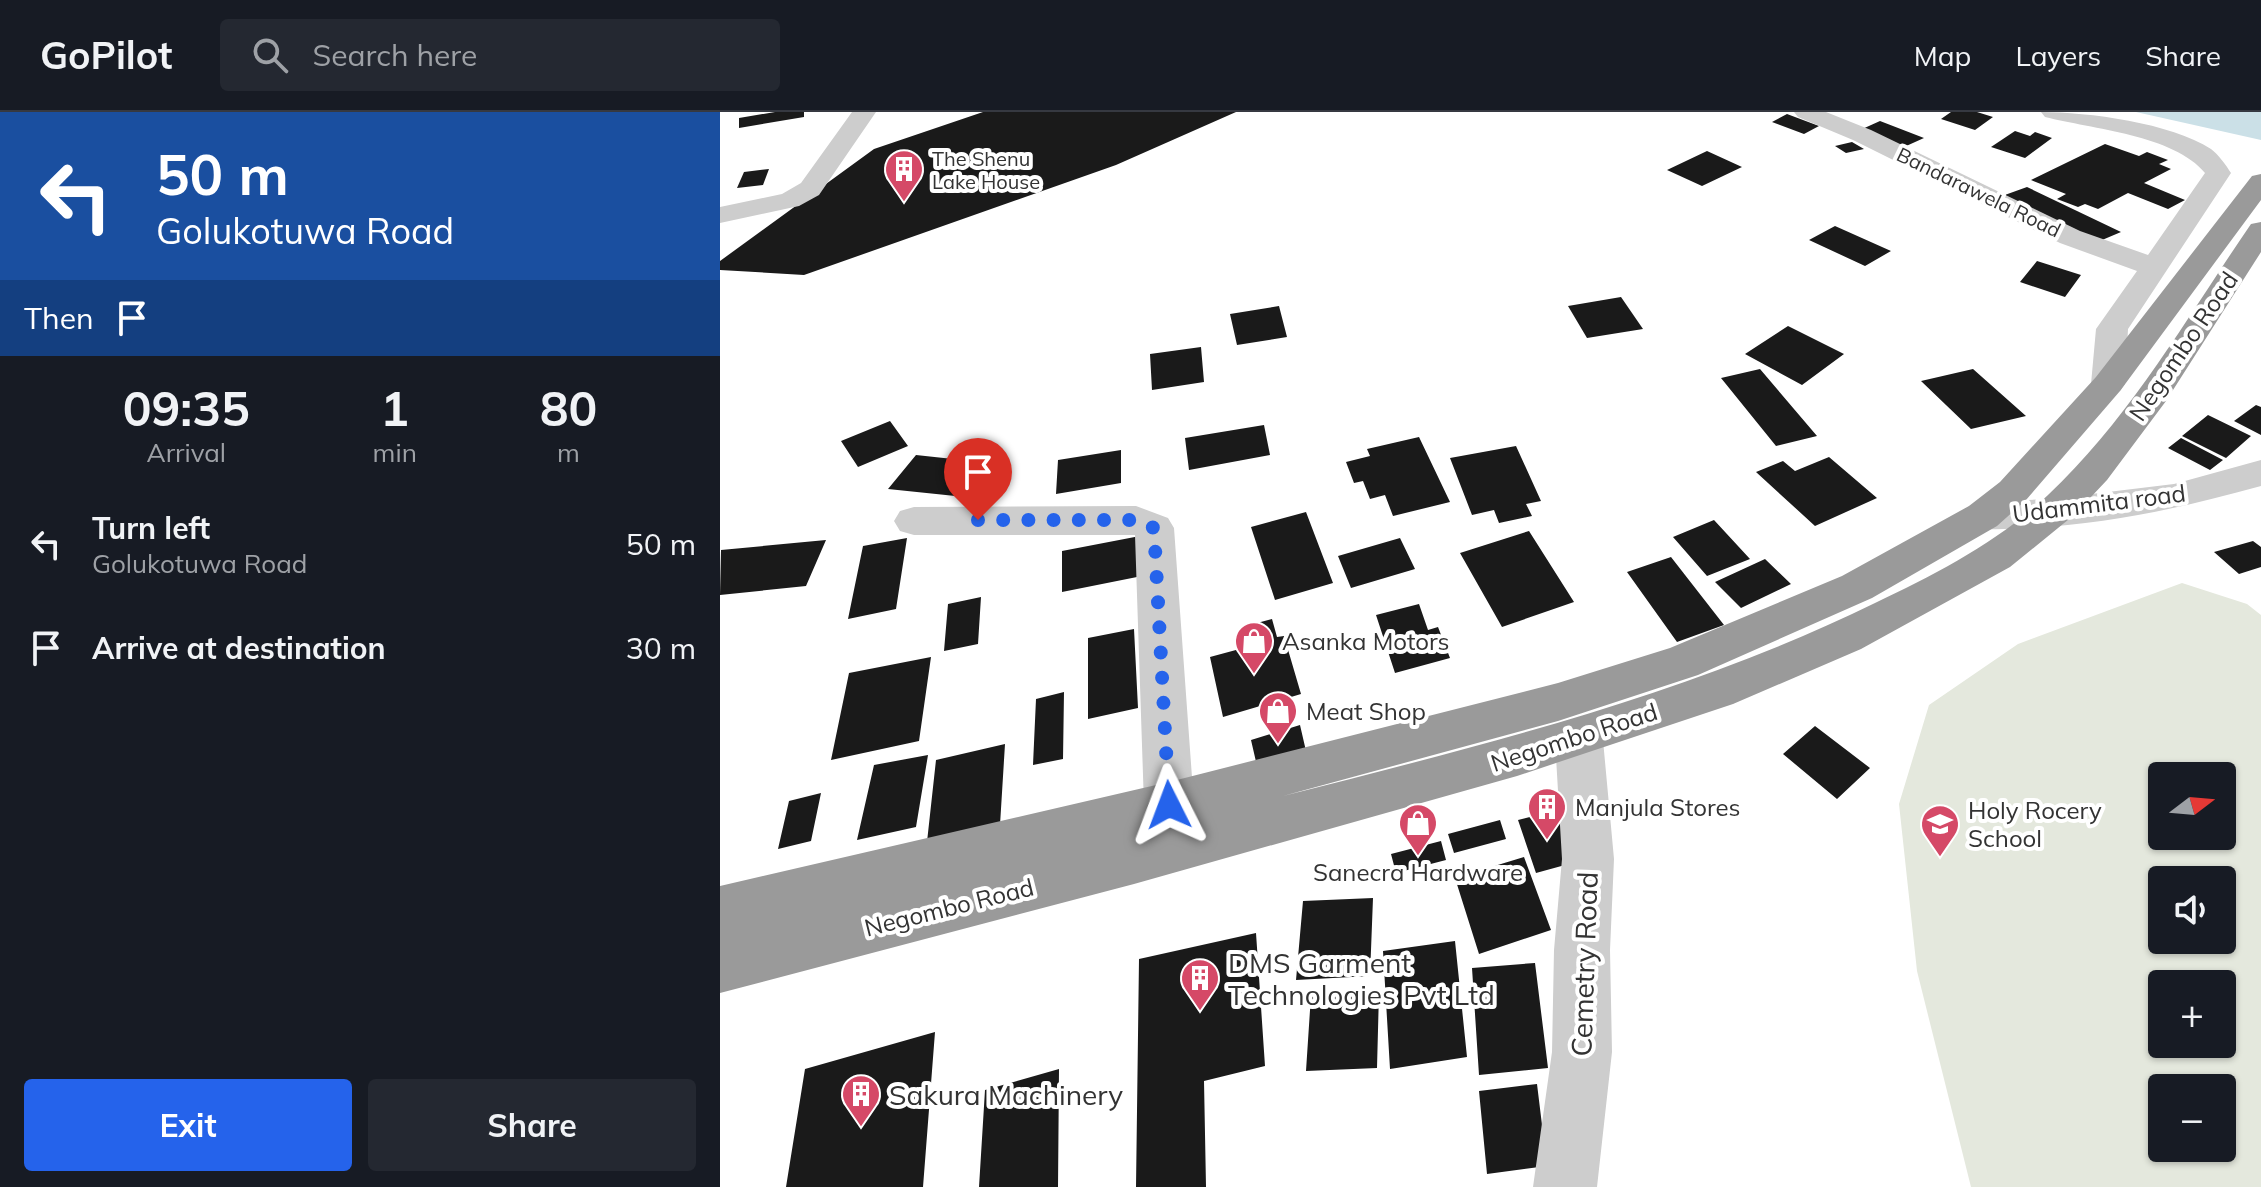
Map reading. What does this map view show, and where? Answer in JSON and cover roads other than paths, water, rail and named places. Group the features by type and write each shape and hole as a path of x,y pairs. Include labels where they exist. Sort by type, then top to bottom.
{"highway":[{"name":"Negombo Road","path":"720,913 1169,805 1558,702 1682,662 1843,593 1983,516 2013,491 2108,384 2261,182"},
{"name":"Negombo Road","path":"720,965 1171,851 1579,740 1830,646 1964,574 2022,538 2050,513 2084,480 2153,398 2201,318 2261,230"}],"street":[{"path":"720,215 790,200 810,189 864,112"},
{"name":"Bandarawela Road","path":"1806,112 1862,135 2070,237 2153,267"},
{"path":"2053,112 2162,137 2203,155 2218,173 2112,329 2108,384"},
{"name":"Udammita road","path":"1983,516 2050,513 2174,497 2261,473"},
{"path":"914,521 1136,520 1154,528 1169,805"},
{"name":"Cemetry Road","path":"1565,1187 1582,1052 1582,950 1588,859 1579,740"}],"water":[{"path":"2136,112 2261,112 2261,140"}],"place":[{"name":"The Shenu Lake House","path":"904,203"},
{"name":"Asanka Motors","path":"1254,675"},
{"name":"Meat Shop","path":"1278,745"},
{"name":"Manjula Stores","path":"1547,841"},
{"name":"Sanecra Hardware","path":"1418,857"},
{"name":"Holy Rocery School","path":"1940,858"},
{"name":"DMS Garment Technologies Pvt Ltd","path":"1200,1012"},
{"name":"Sakura Machinery","path":"861,1128"}]}
